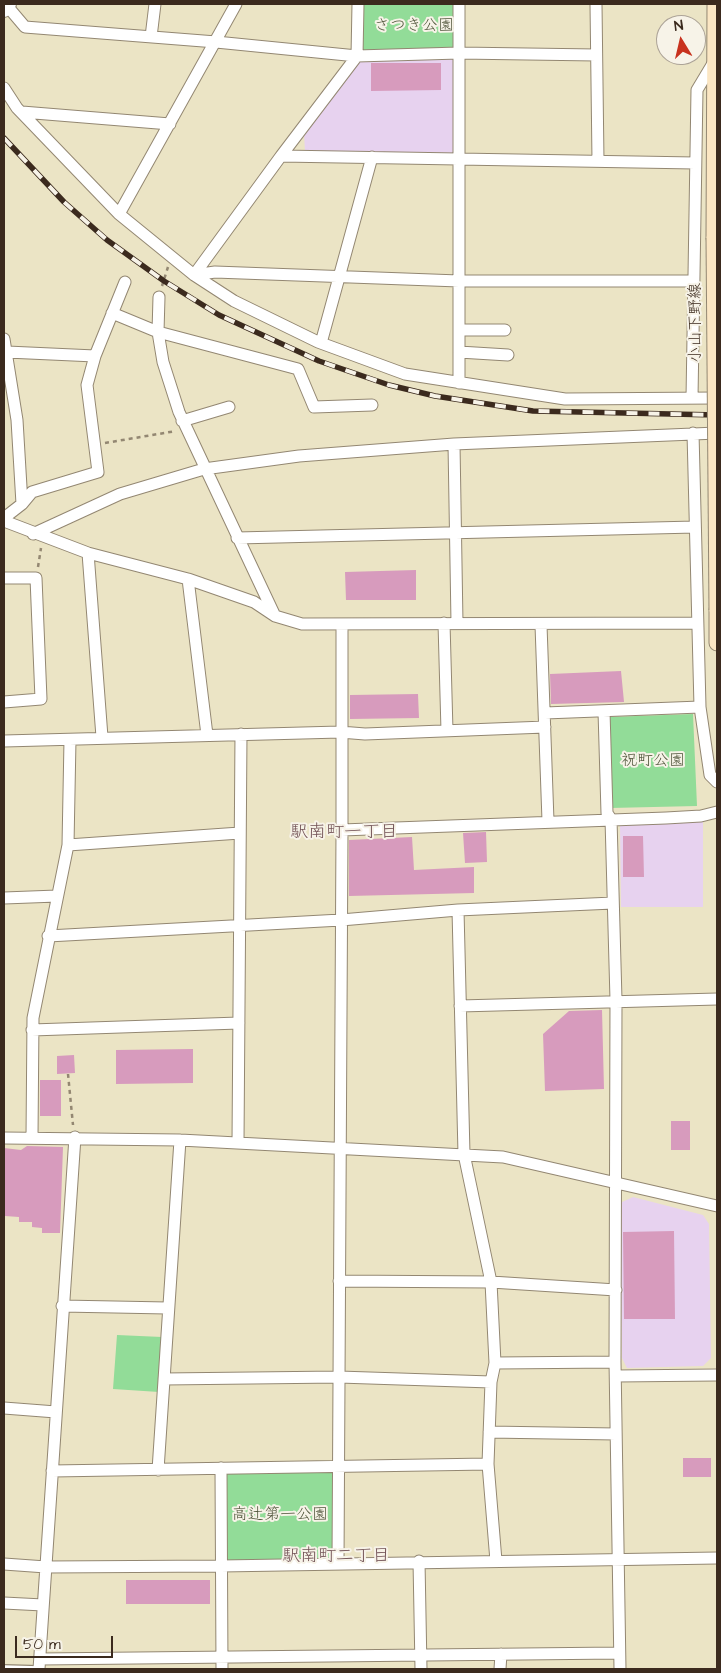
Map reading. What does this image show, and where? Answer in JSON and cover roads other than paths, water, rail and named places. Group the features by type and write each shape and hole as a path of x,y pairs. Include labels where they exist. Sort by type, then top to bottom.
{"main road":[{"name":"小山下野線","path":"715,4 714,238 717,643"}],"street":[{"path":"151,37 155,4"},
{"path":"119,214 236,4"},
{"path":"194,275 357,56 358,4"},
{"path":"458,383 459,4"},
{"path":"596,4 598,161"},
{"path":"7,7 25,27 216,42 357,56 459,53 596,55"},
{"path":"692,398 697,90 716,61"},
{"path":"4,88 22,112 119,214 194,275 234,301 321,343 405,374 565,399 717,398"},
{"path":"22,112 170,124"},
{"path":"281,156 372,156 695,163"},
{"path":"321,343 372,156"},
{"path":"194,275 215,272 459,281 694,281"},
{"path":"4,518 22,504 32,492 98,472 87,385 95,356 125,282"},
{"path":"159,297 158,332 164,362 184,425 275,616"},
{"path":"112,314 158,332 298,369 314,407 372,405"},
{"path":"459,330 504,330"},
{"path":"4,338 17,420 22,504"},
{"path":"7,352 95,356"},
{"path":"459,352 508,355"},
{"path":"184,425 229,407"},
{"path":"693,433 696,623 700,708 710,775 717,782"},
{"path":"38,536 120,494 204,469 299,456 454,444 717,433"},
{"path":"454,444 457,623"},
{"path":"4,522 88,553 188,578 254,602 275,616 302,624 457,623 541,625 696,623"},
{"path":"237,538 694,528"},
{"path":"88,553 102,737"},
{"path":"4,578 36,578 41,699 4,702"},
{"path":"188,578 207,735"},
{"path":"444,623 447,731"},
{"path":"338,1563 337,1468 342,830 340,732 342,624"},
{"path":"541,625 548,821"},
{"path":"545,713 700,708"},
{"path":"604,711 608,813 611,819 616,1000 617,1185 615,1362 620,1669"},
{"path":"4,741 340,732 365,734 545,727"},
{"path":"238,1142 241,734"},
{"path":"32,1137 32,1018 68,845 70,740"},
{"path":"342,830 701,816 717,812"},
{"path":"68,845 240,833"},
{"path":"4,898 57,896"},
{"path":"48,936 341,920 458,910 613,903"},
{"path":"458,910 464,1154 491,1282 495,1363 491,1382 488,1464 496,1561"},
{"path":"460,1006 616,1000 717,999"},
{"path":"32,1030 239,1023"},
{"path":"4,1138 74,1137 238,1142 503,1157 538,1163 617,1185 717,1206"},
{"path":"74,1137 39,1666 222,1663 421,1654 619,1653"},
{"path":"158,1470 167,1308 180,1140"},
{"path":"339,1281 491,1282 616,1290"},
{"path":"62,1306 167,1308"},
{"path":"495,1363 615,1362"},
{"path":"616,1376 717,1375"},
{"path":"164,1380 339,1377 491,1382"},
{"path":"4,1408 56,1412"},
{"path":"489,1432 616,1434"},
{"path":"52,1471 337,1468 488,1464"},
{"path":"222,1468 222,1663"},
{"path":"4,1564 46,1567 221,1566 717,1558"},
{"path":"419,1562 421,1669"},
{"path":"4,1603 43,1605"},
{"path":"500,1654 500,1669"}],"lane":[{"path":"4,1668 39,1666"}],"railway":[{"path":"4,138 64,202 107,240 164,281 219,315 319,361 389,385 435,396 533,411 717,415"}],"district":[{"name":"駅南町一丁目","path":"344,833"},
{"name":"駅南町二丁目","path":"336,1557"}],"park label":[{"name":"さつき公園","path":"414,27"},
{"name":"祝町公園","path":"653,762"},
{"name":"高辻第一公園","path":"280,1516"}]}
